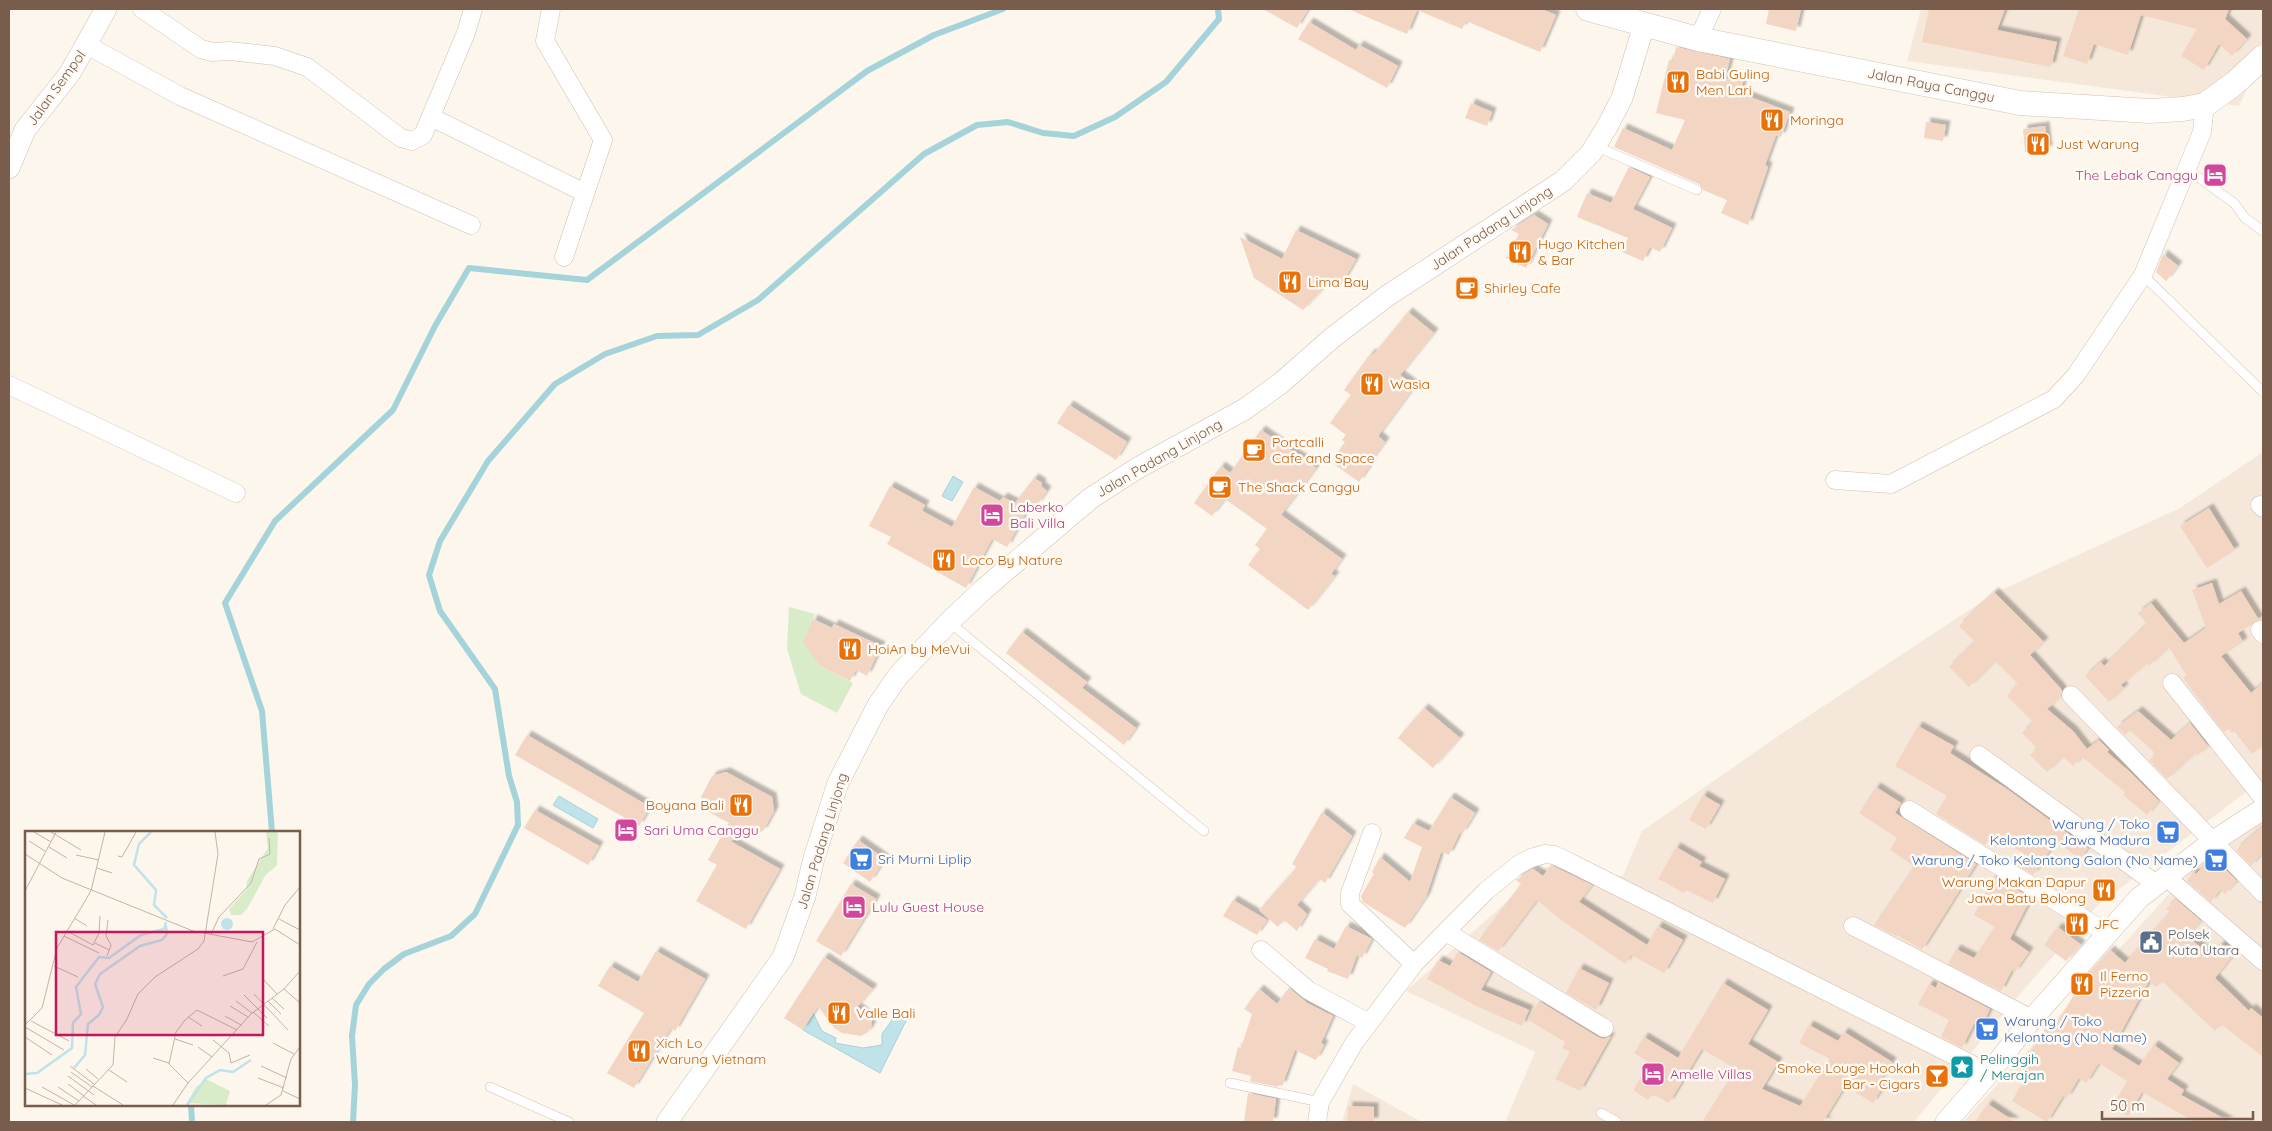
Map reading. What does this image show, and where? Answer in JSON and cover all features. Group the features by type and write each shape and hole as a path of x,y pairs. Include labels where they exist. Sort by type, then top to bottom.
{"main road":[{"name":"Jalan Raya Canggu","path":"1588,9 1647,17 1698,39 2020,103 2149,111 2183,109 2205,105 2235,83 2263,57"}],"street":[{"name":"Jalan Sempol","path":"9,168 26,130 70,73 106,9"},
{"path":"142,9 200,49 212,52 230,50 275,56 307,67 401,138 412,142 424,135 466,33 473,9"},
{"path":"551,9 545,41 603,140 564,258"},
{"path":"1698,39 1712,9"},
{"name":"Jalan Padang Linjong","path":"667,1122 783,957 806,896 814,858 838,783 878,704 898,676 948,622 1064,519 1091,498 1136,469 1245,409 1281,383 1332,338 1388,296 1564,181 1578,168 1595,146 1622,98 1647,17"},
{"path":"87,45 180,96 471,225"},
{"path":"1835,480 1891,484 2054,399 2076,374 2143,274 2202,132 2205,105"},
{"path":"431,117 585,193"},
{"path":"9,385 236,493"},
{"path":"2172,683 2263,798"},
{"path":"2071,695 2263,893"},
{"path":"1979,755 2161,880 2263,961"},
{"path":"1946,1122 2106,933 2139,898 2212,842 2263,809"},
{"path":"1909,810 2106,933"},
{"path":"1372,833 1350,893 1350,904 1414,964"},
{"path":"1317,1122 1320,1102 1354,1043 1414,964 1486,891 1518,865 1530,858 1544,854 1554,855 1989,1073"},
{"path":"1853,926 2032,1019"},
{"path":"1446,932 1604,1028"},
{"path":"1261,950 1308,990 1369,1022"}],"lane":[{"path":"1595,146 1697,190"},
{"path":"2187,168 2234,203 2245,218 2263,231"},
{"path":"2143,274 2263,392"},
{"path":"948,622 1204,831"},
{"path":"1230,1083 1320,1102"},
{"path":"490,1087 569,1122"},
{"path":"1601,1113 1617,1122"}],"shaded area":[{"path":"1921,9 2263,9 2263,54 2239,106 1907,61"},
{"path":"2263,452 2263,779 2097,906 2020,994 1914,1122 1505,1122 1535,1052 1406,991 1546,867 1623,876 1642,831 1781,734 1995,593 2180,508"},
{"path":"2263,818 2263,1122 1963,1122 2187,874"},
{"path":"1353,1084 1422,1122 1342,1122"}],"green space":[{"path":"789,607 815,614 804,642 820,666 853,683 837,713 801,694 787,649"}],"water":[{"path":"953,476 963,482 952,501 942,496"},
{"path":"559,796 598,819 593,828 553,805"},
{"path":"813,1013 822,1031 836,1038 835,1043 863,1048 882,1045 882,1034 897,1013 907,1019 880,1073 803,1030"}],"building":[{"path":"1263,9 1308,9 1297,28"},
{"path":"1348,9 1541,9 1556,15 1540,52 1466,21 1462,29 1417,10 1407,34"},
{"path":"1769,9 1801,9 1796,31 1766,24"},
{"path":"1929,9 2005,9 1997,30 2057,42 2051,67 1922,42"},
{"path":"2079,9 2229,9 2225,19 2247,39 2232,56 2219,44 2204,70 2181,56 2197,29 2141,15 2128,55 2094,44 2087,64 2063,56"},
{"path":"1309,22 1356,50 1359,45 1398,66 1387,88 1298,39"},
{"path":"1676,47 1730,59 1725,78 1743,82 1740,93 1790,112 1781,137 1776,135 1765,165 1768,167 1748,225 1721,213 1727,200 1703,190 1699,184 1614,147 1623,128 1672,150 1685,120 1656,113 1669,60 1673,60"},
{"path":"1471,103 1492,112 1487,126 1465,118"},
{"path":"1926,122 1946,125 1943,141 1924,138"},
{"path":"2045,126 2048,150 2025,152 2023,129"},
{"path":"1629,167 1650,177 1633,209 1672,228 1660,252 1650,247 1643,261 1622,252 1628,238 1577,217 1587,193 1611,203"},
{"path":"1534,215 1548,224 1526,268 1506,258 1519,234 1511,230"},
{"path":"1296,230 1356,259 1341,285 1332,280 1303,310 1254,278 1240,237 1282,259"},
{"path":"2163,254 2178,266 2166,281 2156,272"},
{"path":"1408,312 1434,333 1400,375 1415,386 1378,436 1385,442 1369,463 1371,464 1359,482 1331,462 1345,442 1342,440 1346,435 1330,423 1351,395 1344,390 1371,353 1373,355"},
{"path":"1069,405 1127,442 1116,460 1057,423"},
{"path":"1261,430 1316,468 1281,515 1342,559 1331,574 1335,576 1308,610 1248,565 1260,549 1255,545 1267,529 1225,499 1212,516 1194,503 1221,466 1230,473"},
{"path":"1034,478 1042,483 1041,486 1047,491 1037,505 1032,501 1007,547 992,539 966,588 887,544 891,537 869,526 890,486 925,505 922,511 952,527 974,487 1000,501 1003,497 1015,503"},
{"path":"2209,508 2235,550 2207,568 2180,526"},
{"path":"2212,583 2219,604 2241,591 2259,620 2238,633 2243,642 2221,656 2251,693 2263,683 2263,745 2252,754 2234,731 2232,733 2229,729 2224,732 2203,705 2183,678 2186,675 2169,647 2149,666 2147,663 2121,685 2124,688 2109,702 2085,676 2101,662 2104,666 2147,624 2138,613 2151,603 2184,643 2206,628 2192,590"},
{"path":"1994,592 2044,642 2030,655 2062,690 2061,697 2047,709 2073,731 2087,749 2099,740 2109,750 2107,752 2159,801 2147,815 2123,795 2125,792 2082,757 2073,766 2063,756 2047,772 2030,755 2037,748 2022,733 2033,722 2007,696 2018,684 1995,661 1969,687 1949,667 1975,642 1959,626"},
{"path":"813,619 832,628 834,624 881,646 867,676 856,670 850,681 820,666 803,642"},
{"path":"1022,632 1087,682 1082,688 1136,728 1124,745 1006,653"},
{"path":"1424,708 1460,738 1433,768 1398,738"},
{"path":"2138,711 2171,740 2190,723 2208,746 2197,756 2195,753 2167,779 2149,760 2156,754 2126,727 2129,731 2125,735 2117,727"},
{"path":"1918,726 1954,746 1950,753 2007,789 2088,848 2080,859 2056,841 2033,875 2021,867 2027,856 1992,833 1985,845 1936,814 1947,796 1895,766"},
{"path":"527,735 650,807 639,826 515,755"},
{"path":"726,772 772,797 774,811 763,831 730,841 780,869 746,929 696,901 717,865 708,860 729,823 705,810 701,797 712,776"},
{"path":"1876,787 1901,803 1895,813 1976,864 1922,950 1897,935 1874,925 1914,866 1890,850 1897,838 1859,813"},
{"path":"1703,795 1720,805 1706,829 1689,820"},
{"path":"1450,797 1475,813 1462,834 1460,832 1449,855 1441,852 1426,897 1405,928 1363,902 1361,896 1374,874 1372,872 1380,857 1410,882 1422,847 1404,838 1413,823 1429,831"},
{"path":"535,810 599,846 588,865 524,828"},
{"path":"1322,812 1352,836 1325,883 1319,879 1297,905 1307,914 1297,931 1284,920 1278,927 1259,910 1297,867 1292,864"},
{"path":"2263,826 2263,852 2251,866 2236,850"},
{"path":"858,840 885,859 870,882 843,863"},
{"path":"1676,847 1702,862 1699,866 1725,879 1713,903 1686,890 1684,893 1658,879"},
{"path":"2213,857 2237,881 2225,894 2220,890 2211,902 2187,881 2193,872 2196,874"},
{"path":"1551,865 1592,885 1579,902 1647,945 1658,926 1683,940 1664,973 1631,955 1625,964 1561,920 1537,900 1498,951 1479,940 1521,884 1516,880 1533,869 1543,876"},
{"path":"1994,876 2031,898 2010,939 2029,952 2015,972 2012,970 2001,991 1948,964 1956,949 1974,958 1995,927 1974,915"},
{"path":"851,884 876,899 841,956 816,941"},
{"path":"2176,899 2201,921 2187,936 2211,956 2221,944 2234,954 2215,978 2249,1011 2251,1008 2263,1018 2263,1057 2221,1024 2215,1031 2162,981 2156,987 2149,981 2112,1049 2139,1066 2154,1045 2179,1063 2167,1079 2184,1090 2181,1095 2230,1122 2195,1122 2142,1092 2128,1116 2112,1107 2127,1081 2099,1063 2086,1083 2079,1078 2067,1098 2063,1096 2047,1122 2012,1101 2028,1073 2020,1068 2048,1024 2054,1028 2084,978 2110,950 2125,963 2170,912 2166,909"},
{"path":"1233,900 1267,920 1257,935 1223,916"},
{"path":"1346,926 1372,939 1362,958 1357,955 1348,979 1327,971 1328,969 1305,958 1315,939 1334,949"},
{"path":"2058,927 2081,945 2066,961 2044,945"},
{"path":"656,951 705,979 675,1031 671,1028 634,1088 607,1073 644,1013 598,986 610,966 638,982"},
{"path":"1458,952 1491,972 1481,990 1529,1010 1522,1026 1476,1006 1427,979 1438,960 1450,966"},
{"path":"824,957 873,989 857,1007 872,1022 868,1032 861,1036 842,1033 834,1028 818,1006 803,1030 784,1018"},
{"path":"1579,968 1609,983 1596,1010 1566,993"},
{"path":"1938,982 1990,1009 1981,1028 1974,1024 1962,1048 1941,1037 1949,1020 1918,1004 1929,984 1936,988"},
{"path":"1723,983 1768,1010 1748,1044 1778,1062 1762,1089 1800,1106 1830,1059 1799,1043 1809,1025 1838,1041 1844,1032 1892,1062 1876,1087 1881,1090 1873,1103 1845,1086 1824,1120 1828,1122 1702,1122 1736,1069 1702,1049 1669,1103 1652,1094 1648,1100 1633,1090 1650,1063 1634,1053 1644,1037 1678,1058"},
{"path":"1289,988 1307,1003 1333,1016 1321,1043 1324,1045 1316,1060 1295,1050 1282,1086 1279,1085 1278,1087 1250,1081 1251,1076 1232,1071 1238,1047 1241,1048 1252,1014 1244,1009 1259,989 1277,1004"},
{"path":"1539,1001 1598,1037 1604,1039 1611,1036 1580,1091 1555,1079 1570,1052 1562,1048 1565,1042 1528,1020"},
{"path":"1248,1093 1276,1099 1273,1122 1244,1122"},
{"path":"1988,1104 2015,1122 1975,1122"},
{"path":"1348,1106 1374,1107 1374,1122 1347,1122"}],"waterway":[{"path":"272,831 262,711 225,603 275,521 393,410 435,326 469,268 587,280 867,71 934,35 1003,9"},
{"path":"353,1122 355,1085 352,1036 356,1005 369,984 384,969 404,954 451,936 475,914 518,825 517,802 509,776 495,689 440,611 429,575 440,541 488,461 555,384 605,354 657,336 698,335 758,300 924,154 977,125 1008,122 1043,133 1074,136 1115,117 1166,82 1219,19 1218,9"},
{"path":"191,1106 192,1122"}],"place":[{"name":"Babi Guling Men Lari","path":"1678,82"},
{"name":"Moringa","path":"1772,120"},
{"name":"Just Warung","path":"2038,144"},
{"name":"The Lebak Canggu","path":"2215,175"},
{"name":"Hugo Kitchen & Bar","path":"1520,252"},
{"name":"Lima Bay","path":"1290,282"},
{"name":"Shirley Cafe","path":"1467,288"},
{"name":"Wasia","path":"1372,384"},
{"name":"Portcalli Cafe and Space","path":"1254,450"},
{"name":"The Shack Canggu","path":"1220,487"},
{"name":"Laberko Bali Villa","path":"992,515"},
{"name":"Loco By Nature","path":"944,560"},
{"name":"HoiAn by MeVui","path":"850,649"},
{"name":"Boyana Bali","path":"741,805"},
{"name":"Sari Uma Canggu","path":"626,830"},
{"name":"Warung / Toko Kelontong Jawa Madura","path":"2168,832"},
{"name":"Sri Murni Liplip","path":"861,859"},
{"name":"Warung / Toko Kelontong Galon (No Name)","path":"2216,860"},
{"name":"Warung Makan Dapur Jawa Batu Bolong","path":"2104,890"},
{"name":"Lulu Guest House","path":"854,907"},
{"name":"JFC","path":"2077,924"},
{"name":"Polsek Kuta Utara","path":"2151,942"},
{"name":"Il Ferno Pizzeria","path":"2082,984"},
{"name":"Valle Bali","path":"839,1013"},
{"name":"Warung / Toko Kelontong (No Name)","path":"1987,1029"},
{"name":"Xich Lo Warung Vietnam","path":"639,1051"},
{"name":"Pelinggih / Merajan","path":"1962,1067"},
{"name":"Amelle Villas","path":"1653,1074"},
{"name":"Smoke Louge Hookah Bar - Cigars","path":"1937,1076"}]}
